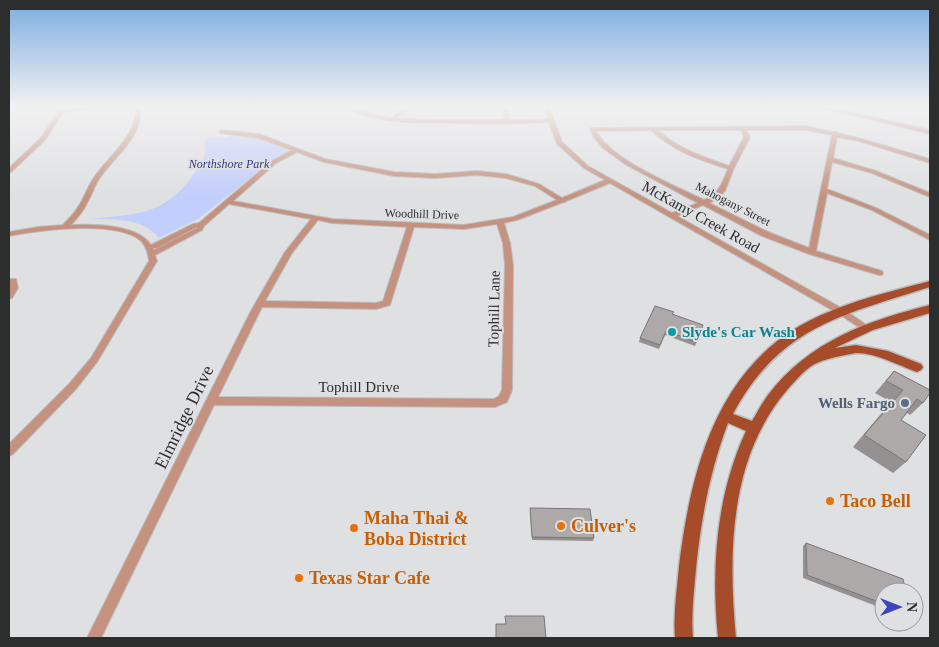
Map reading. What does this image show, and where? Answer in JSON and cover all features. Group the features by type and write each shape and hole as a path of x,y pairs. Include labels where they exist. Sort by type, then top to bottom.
{"main road":[{"path":"684,638 682,620 690,538 701,478 725,416 748,376 780,345 808,329 842,312 930,284"},
{"path":"727,638 723,576 724,532 737,471 753,428 774,395 812,357 836,342 866,329 930,309"},
{"path":"812,357 856,349 888,355 917,367"},
{"path":"725,416 753,428"}],"street":[{"path":"9,171 44,137"},
{"path":"65,227 88,197 89,189 129,137"},
{"path":"262,137 324,160 394,174 435,176 477,173 506,176 537,185 563,201"},
{"name":"McKamy Creek Road","path":"557,137 559,143 568,152 609,182 842,312 866,329"},
{"name":"Mahogany Street","path":"596,137 605,148 615,155 766,234 812,252 879,273"},
{"path":"662,137 669,143 696,156 731,168"},
{"path":"672,216 713,198 722,191 747,137"},
{"path":"812,252 834,137"},
{"path":"849,137 930,161"},
{"path":"151,251 200,229 202,224 274,162 296,150"},
{"path":"830,159 874,172 930,195"},
{"name":"Woodhill Drive","path":"228,202 316,218 367,224 464,227 515,219 609,182"},
{"path":"825,190 874,209 930,238"},
{"name":"Elmridge Drive","path":"94,638 260,304 289,252 316,218"},
{"name":"Tophill Lane","path":"500,222 505,232 509,282 508,390 504,397"},
{"path":"260,304 376,306 387,303 411,225"},
{"path":"9,234 65,227 123,230 139,236 151,251 153,261 94,360 73,386 9,451"},
{"path":"9,296 14,288 11,281"},
{"name":"Tophill Drive","path":"212,401 495,403 503,400 504,397"}],"green space":[{"name":"Northshore Park","path":"209,138 260,138 290,149 198,219 159,238 153,231 137,223 90,219 135,214 159,206 171,199 202,162 205,150 204,142"}],"building":[{"name":"Slyde's Car Wash","path":"655,306 703,325 697,342 666,331 660,345 640,338"},
{"path":"894,371 930,390 923,403 917,399 901,420 926,435 906,462 864,435 903,390 886,381"},
{"name":"Culver's","path":"530,508 590,509 594,538 532,537"},
{"path":"806,543 903,579 904,582 874,582 874,600 807,575"},
{"path":"505,616 544,616 546,638 496,638 496,624 506,624"}],"place":[{"name":"Slyde's Car Wash","path":"672,332"},
{"name":"Wells Fargo","path":"905,403"},
{"name":"Taco Bell","path":"830,501"},
{"name":"Culver's","path":"561,526"},
{"name":"Maha Thai & Boba District","path":"354,528"},
{"name":"Texas Star Cafe","path":"299,578"}]}
